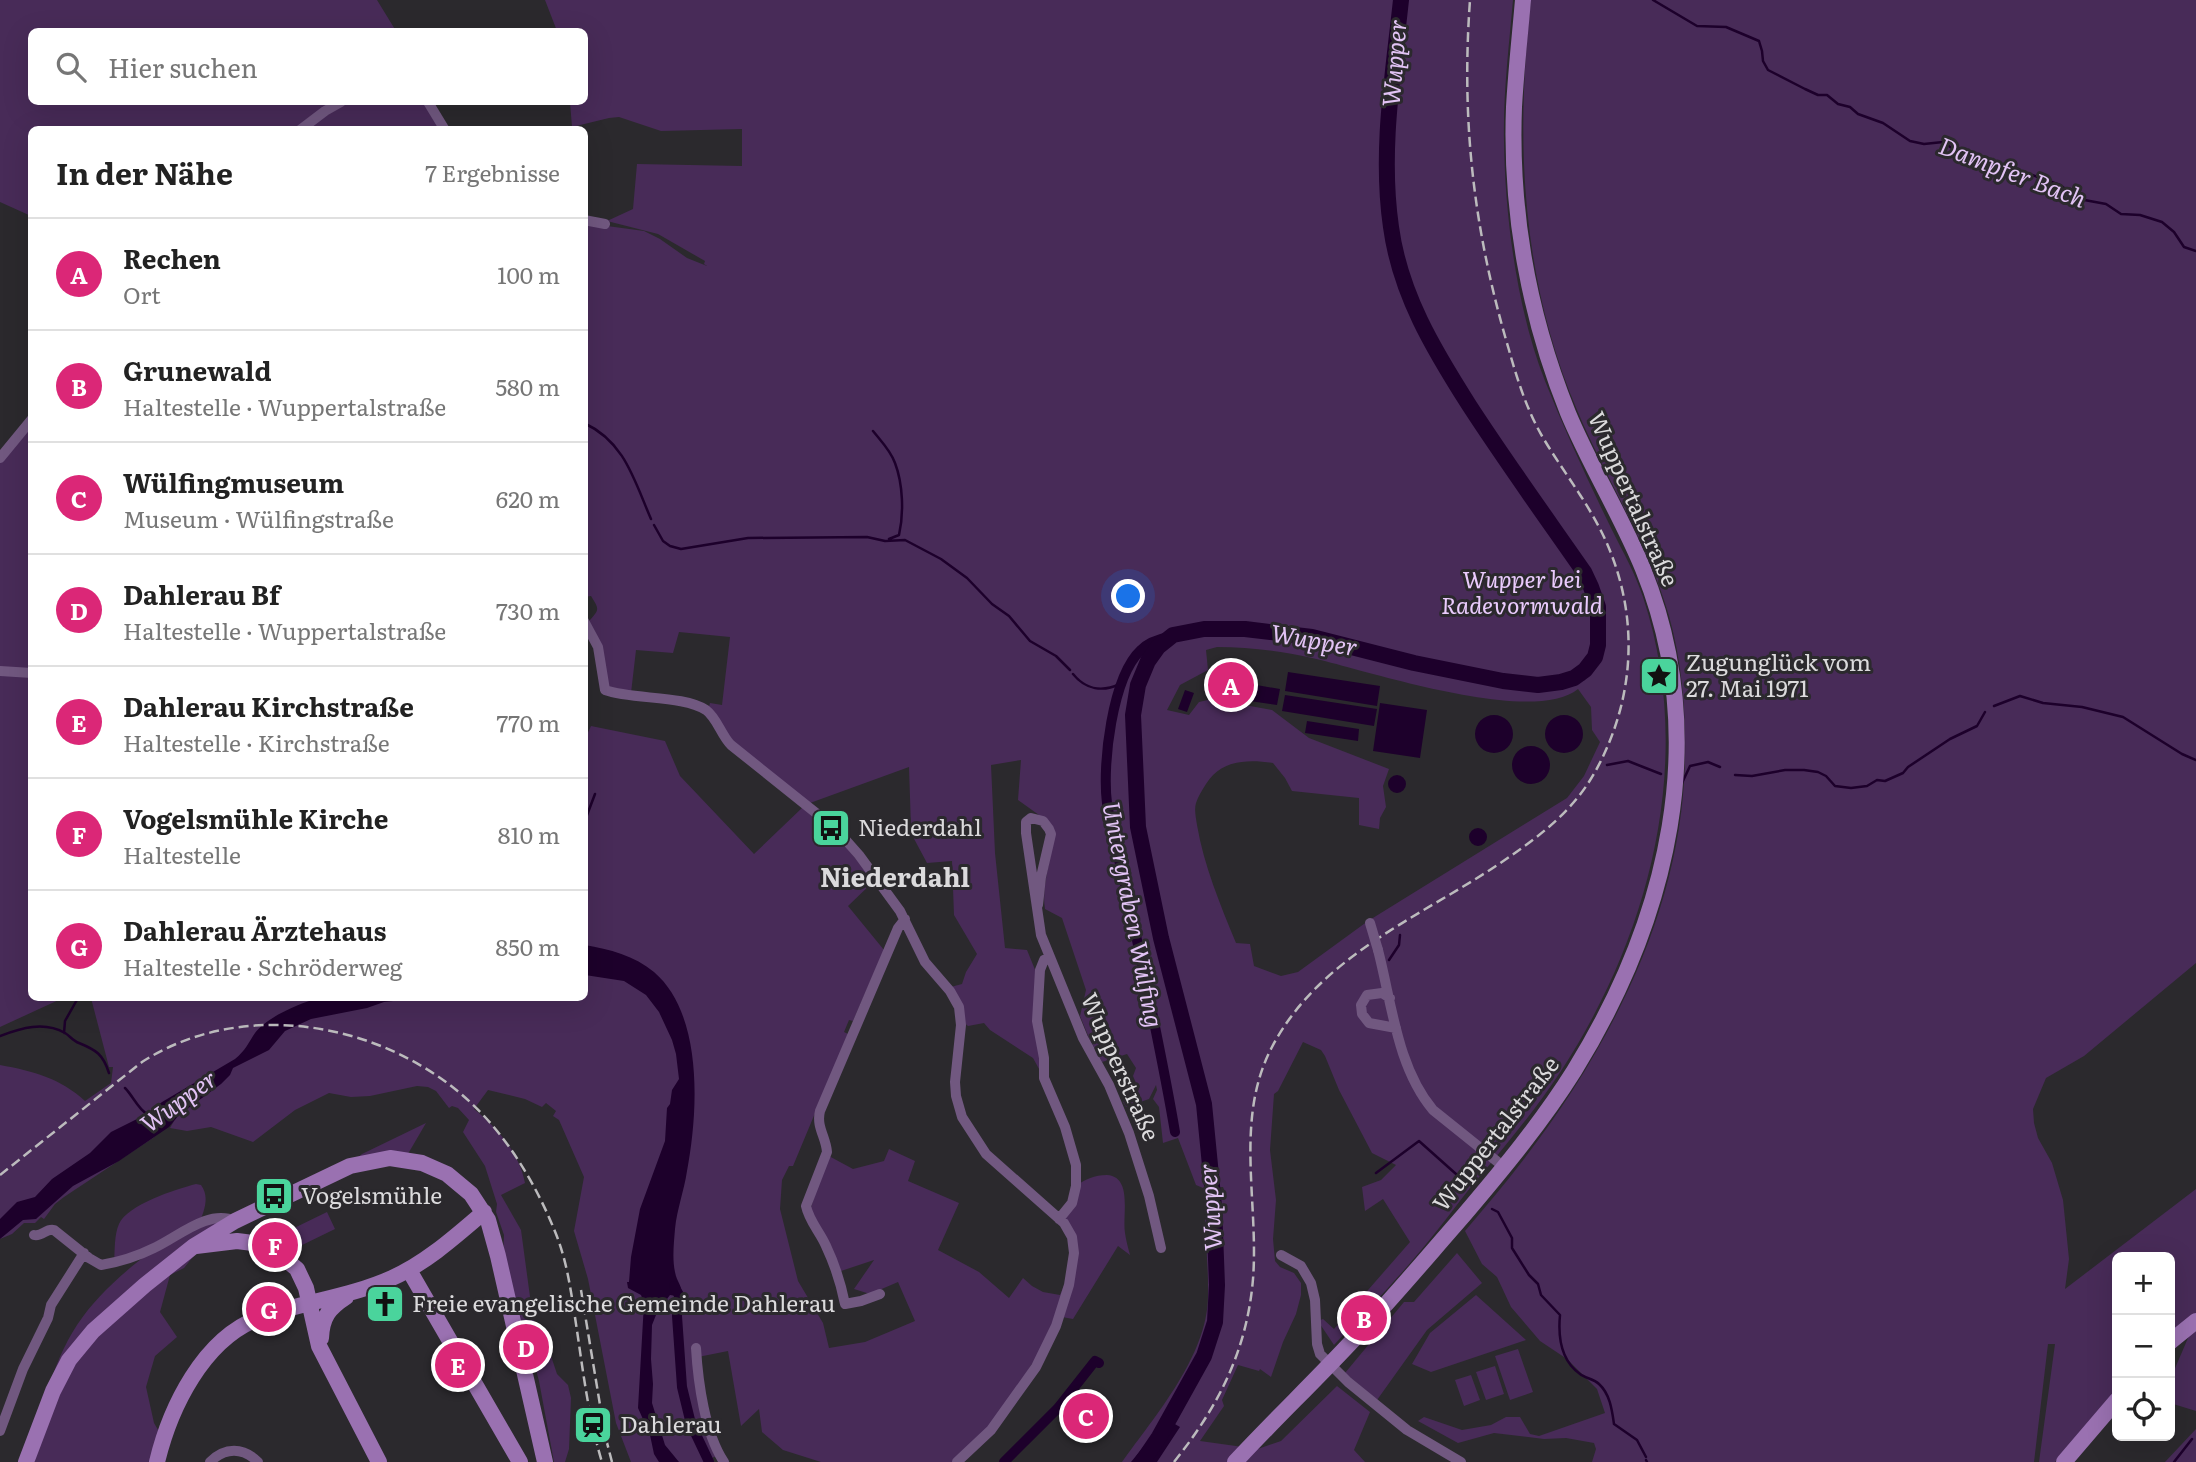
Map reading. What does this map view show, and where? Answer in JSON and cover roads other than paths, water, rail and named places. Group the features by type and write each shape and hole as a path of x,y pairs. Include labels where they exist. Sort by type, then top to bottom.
{"main road":[{"name":"Wuppertalstraße","path":"1234,1462 1331,1364 1402,1287 1504,1167 1545,1114 1602,1024 1627,971 1662,869 1672,818 1677,757 1673,683 1659,616 1637,556 1568,412 1548,357 1527,274 1517,205 1514,135 1523,0"},
{"path":"26,1462 53,1391 69,1360 110,1315 194,1246 235,1221 345,1168 390,1158 422,1163 442,1171 465,1188 484,1212 495,1241 545,1462"},
{"path":"157,1462 166,1433 188,1385 200,1364 230,1334 249,1322 373,1286 409,1270 484,1212"},
{"path":"194,1246 247,1242 273,1250 291,1263 301,1277 322,1352 379,1462"},
{"path":"409,1270 520,1462"},
{"path":"322,1352 321,1328 326,1314 336,1303 354,1292"},
{"path":"2175,1338 2196,1321"},
{"path":"2064,1462 2112,1406"}],"street":[{"path":"306,126 337,105"},
{"path":"430,105 443,126"},
{"path":"588,221 604,224"},
{"path":"0,458 28,424"},
{"path":"588,628 598,647 603,688 618,694 687,704 708,712 731,746 842,836 859,855 905,919 925,962 959,1007 961,1025 955,1082 962,1117 993,1161 1059,1219 1072,1237 1074,1262 1052,1336 1036,1367 1005,1412 991,1430 957,1462"},
{"path":"0,671 28,673"},
{"name":"Wupperstraße","path":"1038,905 1041,877 1051,835 1044,821 1031,818 1027,822 1026,833 1039,925 1049,958 1083,1038 1109,1085 1129,1133 1149,1196 1161,1248"},
{"path":"880,1294 845,1304 839,1277 806,1206 827,1152 819,1128 820,1111 898,928 905,919"},
{"path":"1370,923 1409,1070 1426,1101 1433,1110 1504,1167"},
{"path":"1049,958 1044,960 1040,970 1037,1021 1044,1058 1044,1078 1065,1127 1076,1165 1076,1186 1072,1203 1059,1219"},
{"path":"1390,998 1382,993 1371,993 1362,1001 1361,1010 1368,1023 1396,1028"},
{"path":"34,1235 39,1236 48,1229 54,1230 102,1265 153,1249 212,1219 225,1217 235,1221"},
{"path":"0,1430 23,1369 48,1318 51,1305 84,1253"},
{"path":"1281,1255 1301,1266 1311,1283 1315,1300 1318,1350 1366,1398 1407,1430 1461,1462"},
{"path":"696,1348 704,1404 719,1461"},
{"path":"210,1462 220,1454 234,1450 247,1453 258,1462"}],"water":[{"path":"1288,672 1380,686 1377,706 1285,691"},
{"path":"1245,683 1280,689 1277,705 1243,700"},
{"path":"1185,690 1194,693 1187,712 1178,709"},
{"path":"1285,695 1377,709 1374,726 1282,711"},
{"path":"1380,703 1427,710 1420,758 1373,751"},
{"path":"1494,715 1508,720 1513,734 1508,748 1494,753 1480,748 1475,734 1480,720"},
{"path":"1564,715 1578,720 1583,734 1578,748 1564,753 1550,748 1545,734 1550,720"},
{"path":"1307,721 1359,729 1358,741 1305,733"},
{"path":"1531,746 1545,751 1550,765 1545,779 1531,784 1517,779 1512,765 1517,751"},
{"path":"1397,775 1403,778 1406,784 1403,790 1397,793 1391,790 1388,784 1391,778"},
{"path":"1478,828 1484,831 1487,837 1484,843 1478,846 1472,843 1469,837 1472,831"},
{"path":"588,946 621,954 654,972 670,991 682,1013 693,1066 694,1121 686,1178 676,1222 674,1250 675,1272 682,1297 670,1295 667,1299 657,1301 652,1325 652,1403 665,1445 679,1462 659,1462 638,1408 644,1303 641,1295 628,1288 627,1282 640,1209 665,1141 667,1108 672,1090 679,1079 672,1040 659,1012 646,995 624,981 588,975"},
{"path":"311,1001 393,1001 311,1019 285,1031 269,1050 233,1068 221,1084 179,1115 169,1127 119,1161 73,1186 36,1219 23,1220 0,1239 0,1219 17,1202 35,1197 52,1179 90,1153 111,1132 147,1114 162,1102 235,1059 260,1027 294,1007"},
{"path":"1166,1419 1180,1427 1157,1462 1131,1462"}],"waterway":[{"name":"Wupper","path":"1142,1462 1204,1356 1215,1322 1217,1285 1214,1206 1204,1104 1161,938 1138,827 1133,715 1138,685 1148,661 1158,647 1173,635 1204,629 1245,629 1312,637 1414,663 1503,681 1538,685 1574,678 1585,670 1595,657 1598,645 1598,607 1584,572 1456,384 1420,321 1402,275 1391,227 1387,170 1389,114 1401,0"},
{"name":"Dampfer Bach","path":"1653,0 1697,26 1726,27 1759,41 1763,61 1768,70 1818,95 1827,95 1838,104 1883,123 1910,141 1924,144 1943,142 1974,163 2032,175 2060,185 2079,199 2106,204 2121,214 2140,215 2162,222 2174,232 2184,247 2196,251"},
{"path":"588,425 619,451 651,519"},
{"path":"873,431 893,459 901,489 899,535 889,539"},
{"path":"654,525 663,541 681,549 748,538 867,537 885,541 905,540 941,559 967,578 992,604 1009,616 1030,641 1056,656 1070,670"},
{"name":"Untergraben Wülfing","path":"1169,637 1154,641 1141,650 1123,680 1111,722 1106,787 1107,803 1175,1132"},
{"path":"1073,674 1083,683 1095,688 1120,684"},
{"name":"Wupper","path":"1580,675 1584,679"},
{"path":"1994,706 2020,696 2043,703 2082,707 2123,717 2196,760"},
{"path":"1735,775 1752,776 1785,770 1804,770 1826,776 1835,786 1867,786 1877,780 1885,781 1903,773 1950,739 1977,726 1985,712"},
{"path":"1607,765 1628,761 1661,774"},
{"path":"1682,783 1690,766 1708,762 1720,767"},
{"path":"588,812 595,794"},
{"path":"1389,960 1399,945 1400,935"},
{"path":"64,1033 65,1021 76,1001"},
{"path":"0,1036 32,1027 57,1029 98,1054 109,1073"},
{"path":"125,1088 147,1114"},
{"path":"1376,1173 1419,1141 1465,1182"},
{"path":"1492,1209 1498,1212 1512,1238 1512,1248 1538,1284 1541,1295 1560,1315 1560,1339 1568,1362 1580,1374 1603,1388 1610,1402 1614,1424 1637,1440 1646,1457"},
{"path":"674,1286 679,1295 677,1316 682,1387 691,1424 709,1462"},
{"path":"1004,1462 1058,1408 1095,1361 1099,1363"},
{"path":"2174,1462 2192,1439"}],"railway":[{"path":"1174,1462 1204,1420 1228,1377 1250,1305 1254,1250 1251,1132 1261,1074 1272,1047 1292,1016 1316,988 1343,964 1404,922 1499,864 1565,812 1595,772 1619,715 1628,656 1628,626 1616,566 1597,524 1542,436 1527,405 1509,350 1487,263 1469,134 1467,90 1470,0"},
{"path":"0,1175 142,1062 182,1042 224,1030 267,1025 312,1028 355,1037 397,1053 435,1075 484,1116 509,1146 540,1198 565,1262 589,1406 602,1462"},
{"path":"581,1290 612,1462"}],"place":[{"name":"Zugunglück vom 27. Mai 1971","path":"1659,676"},
{"name":"Rechen","path":"1231,685"},
{"name":"Niederdahl","path":"831,828"},
{"name":"Vogelsmühle","path":"274,1196"},
{"name":"Vogelsmühle Kirche","path":"275,1245"},
{"name":"Freie evangelische Gemeinde Dahlerau","path":"385,1304"},
{"name":"Dahlerau Ärztehaus","path":"269,1309"},
{"name":"Grunewald","path":"1364,1318"},
{"name":"Dahlerau Bf","path":"526,1347"},
{"name":"Dahlerau Kirchstraße","path":"458,1365"},
{"name":"Wülfingmuseum","path":"1086,1416"},
{"name":"Dahlerau","path":"593,1425"}],"district":[{"name":"Niederdahl","path":"895,878"}],"park label":[{"name":"Wupper bei Radevormwald","path":"1522,593"}]}
